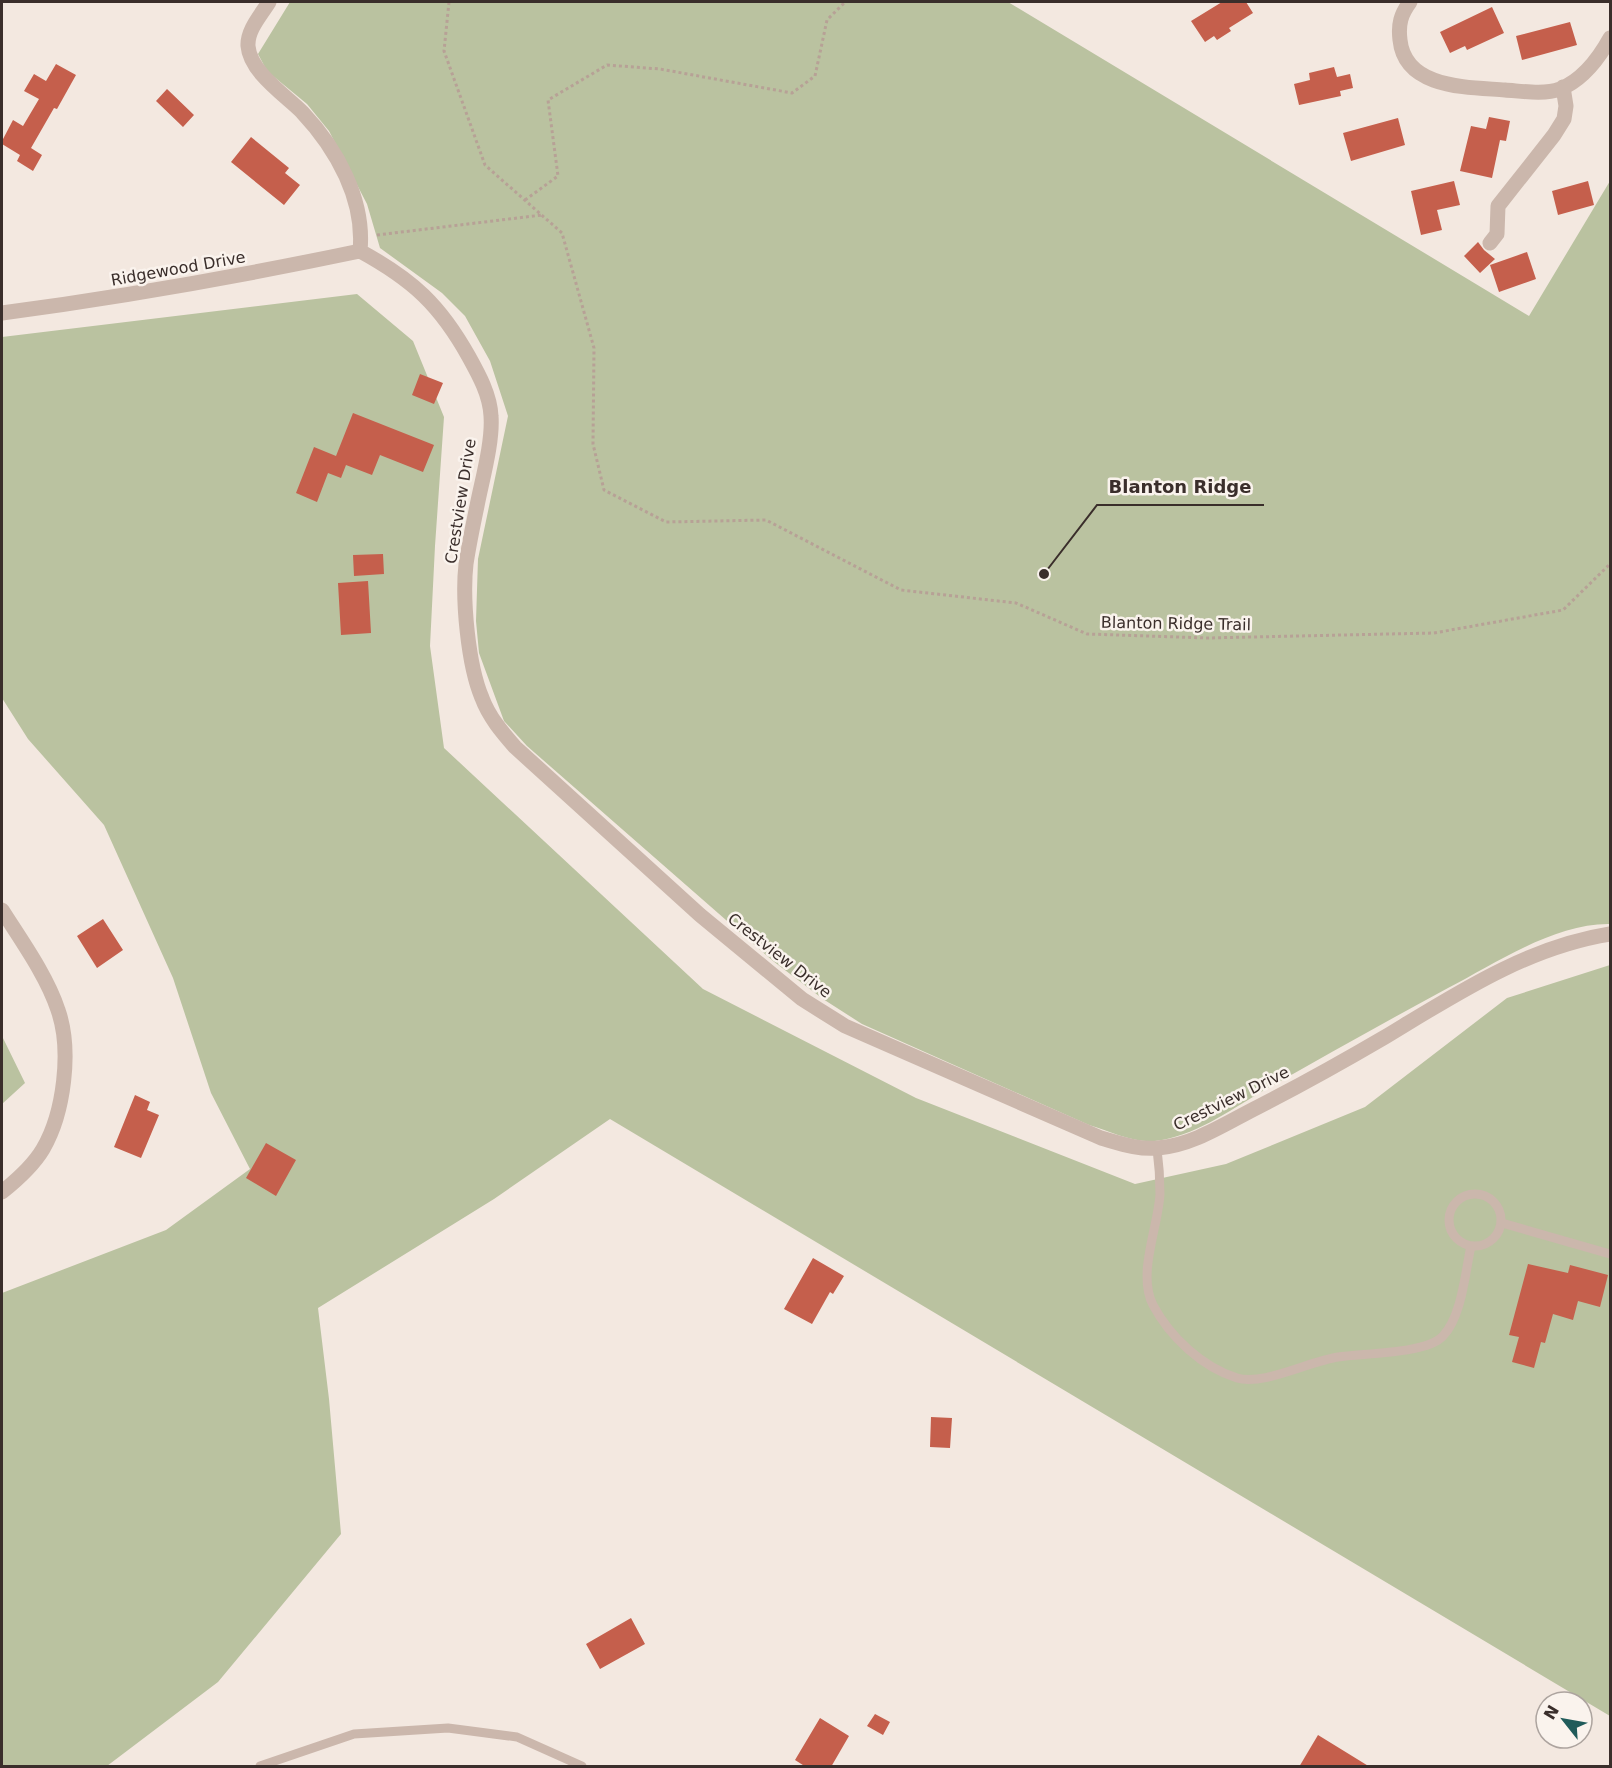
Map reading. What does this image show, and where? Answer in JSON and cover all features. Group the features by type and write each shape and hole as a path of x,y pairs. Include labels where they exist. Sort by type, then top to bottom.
{"street":[{"path":"269,2 249,34 250,57 265,76 303,113 339,163 352,190 360,218 361,244"},
{"path":"1410,2 1401,16 1399,31 1404,56 1427,78 1454,85 1515,90 1556,90 1588,69 1611,38"},
{"path":"1490,243 1497,234 1498,206 1554,135 1564,118 1566,106 1563,87"},
{"name":"Ridgewood Drive","path":"2,313 108,299 272,270 361,244"},
{"name":"Crestview Drive","path":"361,244 406,279 438,309 457,335 478,372 486,392 491,416 488,454 466,565 467,624 474,675 483,700 496,725 515,747 700,915 802,999 845,1026 1101,1138 1131,1147 1157,1149 1188,1143 1285,1093 1511,964 1584,938 1611,934"},
{"path":"2,910 49,988 59,1011 65,1051 63,1084 53,1130 32,1165 2,1192"}],"lane":[{"path":"1157,1149 1160,1194 1147,1278 1152,1303 1179,1341 1199,1357 1237,1378 1250,1380 1269,1377 1325,1359 1426,1347 1442,1338 1453,1323 1471,1246"},
{"path":"1475,1193 1492,1199 1501,1214 1502,1223 1495,1238 1488,1243 1471,1246 1463,1244 1451,1231 1449,1215 1458,1199 1475,1193"},
{"path":"1502,1223 1611,1254"},
{"path":"260,1767 354,1734 448,1728 517,1737 582,1767"}],"path":[{"name":"Blanton Ridge Trail","path":"449,2 444,51 485,165 562,233 594,348 593,444 604,490 666,522 766,520 901,590 1016,603 1087,634 1207,638 1434,633 1563,610 1611,564"},
{"path":"525,200 558,176 548,100 607,65 660,69 792,93 815,76 827,20 845,2"},
{"path":"361,244 542,215"}],"green space":[{"path":"290,2 1008,2 1529,316 1610,181 1610,924 1589,925 1568,930 1526,946 1197,1129 1169,1139 1155,1141 1130,1138 1089,1125 862,1024 823,999 773,961 527,746 504,721 479,653 476,621 478,559 508,416 490,361 465,316 442,293 380,248 367,204 329,131 307,104 267,71 258,54"},
{"path":"357,294 413,341 444,417 430,646 444,748 703,989 916,1098 1135,1184 1226,1164 1365,1107 1507,998 1610,965 1610,1716 1594,1706 1594,1690 1566,1690 610,1119 494,1199 318,1308 341,1534 218,1682 107,1766 2,1766 2,1293 166,1230 250,1169 211,1093 173,978 104,825 28,739 2,698 2,337"},
{"path":"2,1036 25,1083 2,1104"}],"building":[{"path":"1222,2 1246,2 1253,13 1229,28 1231,31 1217,40 1214,36 1205,42 1191,21"},
{"path":"1492,7 1504,33 1467,50 1465,46 1450,53 1440,32"},
{"path":"1570,22 1577,45 1522,60 1516,36"},
{"path":"56,64 76,75 31,148 42,155 33,171 17,161 20,155 2,144 2,141 13,120 23,126 39,99 24,91 34,74 46,81"},
{"path":"1334,67 1337,77 1350,74 1353,88 1340,91 1341,96 1299,105 1294,84 1310,80 1309,73"},
{"path":"167,89 194,115 183,127 156,101"},
{"path":"1489,117 1510,121 1506,141 1500,140 1492,178 1460,171 1471,126 1486,129"},
{"path":"1398,118 1405,145 1351,161 1343,133"},
{"path":"251,137 289,168 285,173 300,185 284,205 231,162"},
{"path":"1454,181 1460,205 1437,210 1442,230 1421,235 1411,191"},
{"path":"1588,181 1594,205 1558,215 1552,191"},
{"path":"1478,242 1495,259 1480,273 1464,256"},
{"path":"1527,252 1536,279 1499,292 1490,265"},
{"path":"420,374 443,383 434,404 412,395"},
{"path":"353,413 434,445 423,472 380,455 372,475 346,465 341,478 328,473 317,502 296,493 314,447 336,456"},
{"path":"383,554 384,574 354,576 353,555"},
{"path":"368,581 371,633 341,635 338,583"},
{"path":"103,919 123,950 97,968 77,936"},
{"path":"135,1095 150,1102 147,1110 159,1115 141,1158 114,1147"},
{"path":"266,1143 296,1160 276,1196 246,1178"},
{"path":"813,1258 844,1276 833,1294 830,1292 812,1324 784,1309"},
{"path":"1528,1264 1568,1273 1570,1265 1608,1275 1600,1307 1578,1301 1573,1320 1553,1314 1545,1343 1541,1342 1534,1368 1512,1362 1519,1337 1509,1335"},
{"path":"931,1417 952,1418 950,1448 930,1447"},
{"path":"631,1618 645,1644 600,1669 586,1644"},
{"path":"875,1714 890,1722 883,1735 867,1726"},
{"path":"820,1718 849,1736 831,1767 806,1767 795,1760"},
{"path":"1318,1735 1370,1767 1299,1767"}],"place":[{"name":"Blanton Ridge","path":"1044,574"}]}
